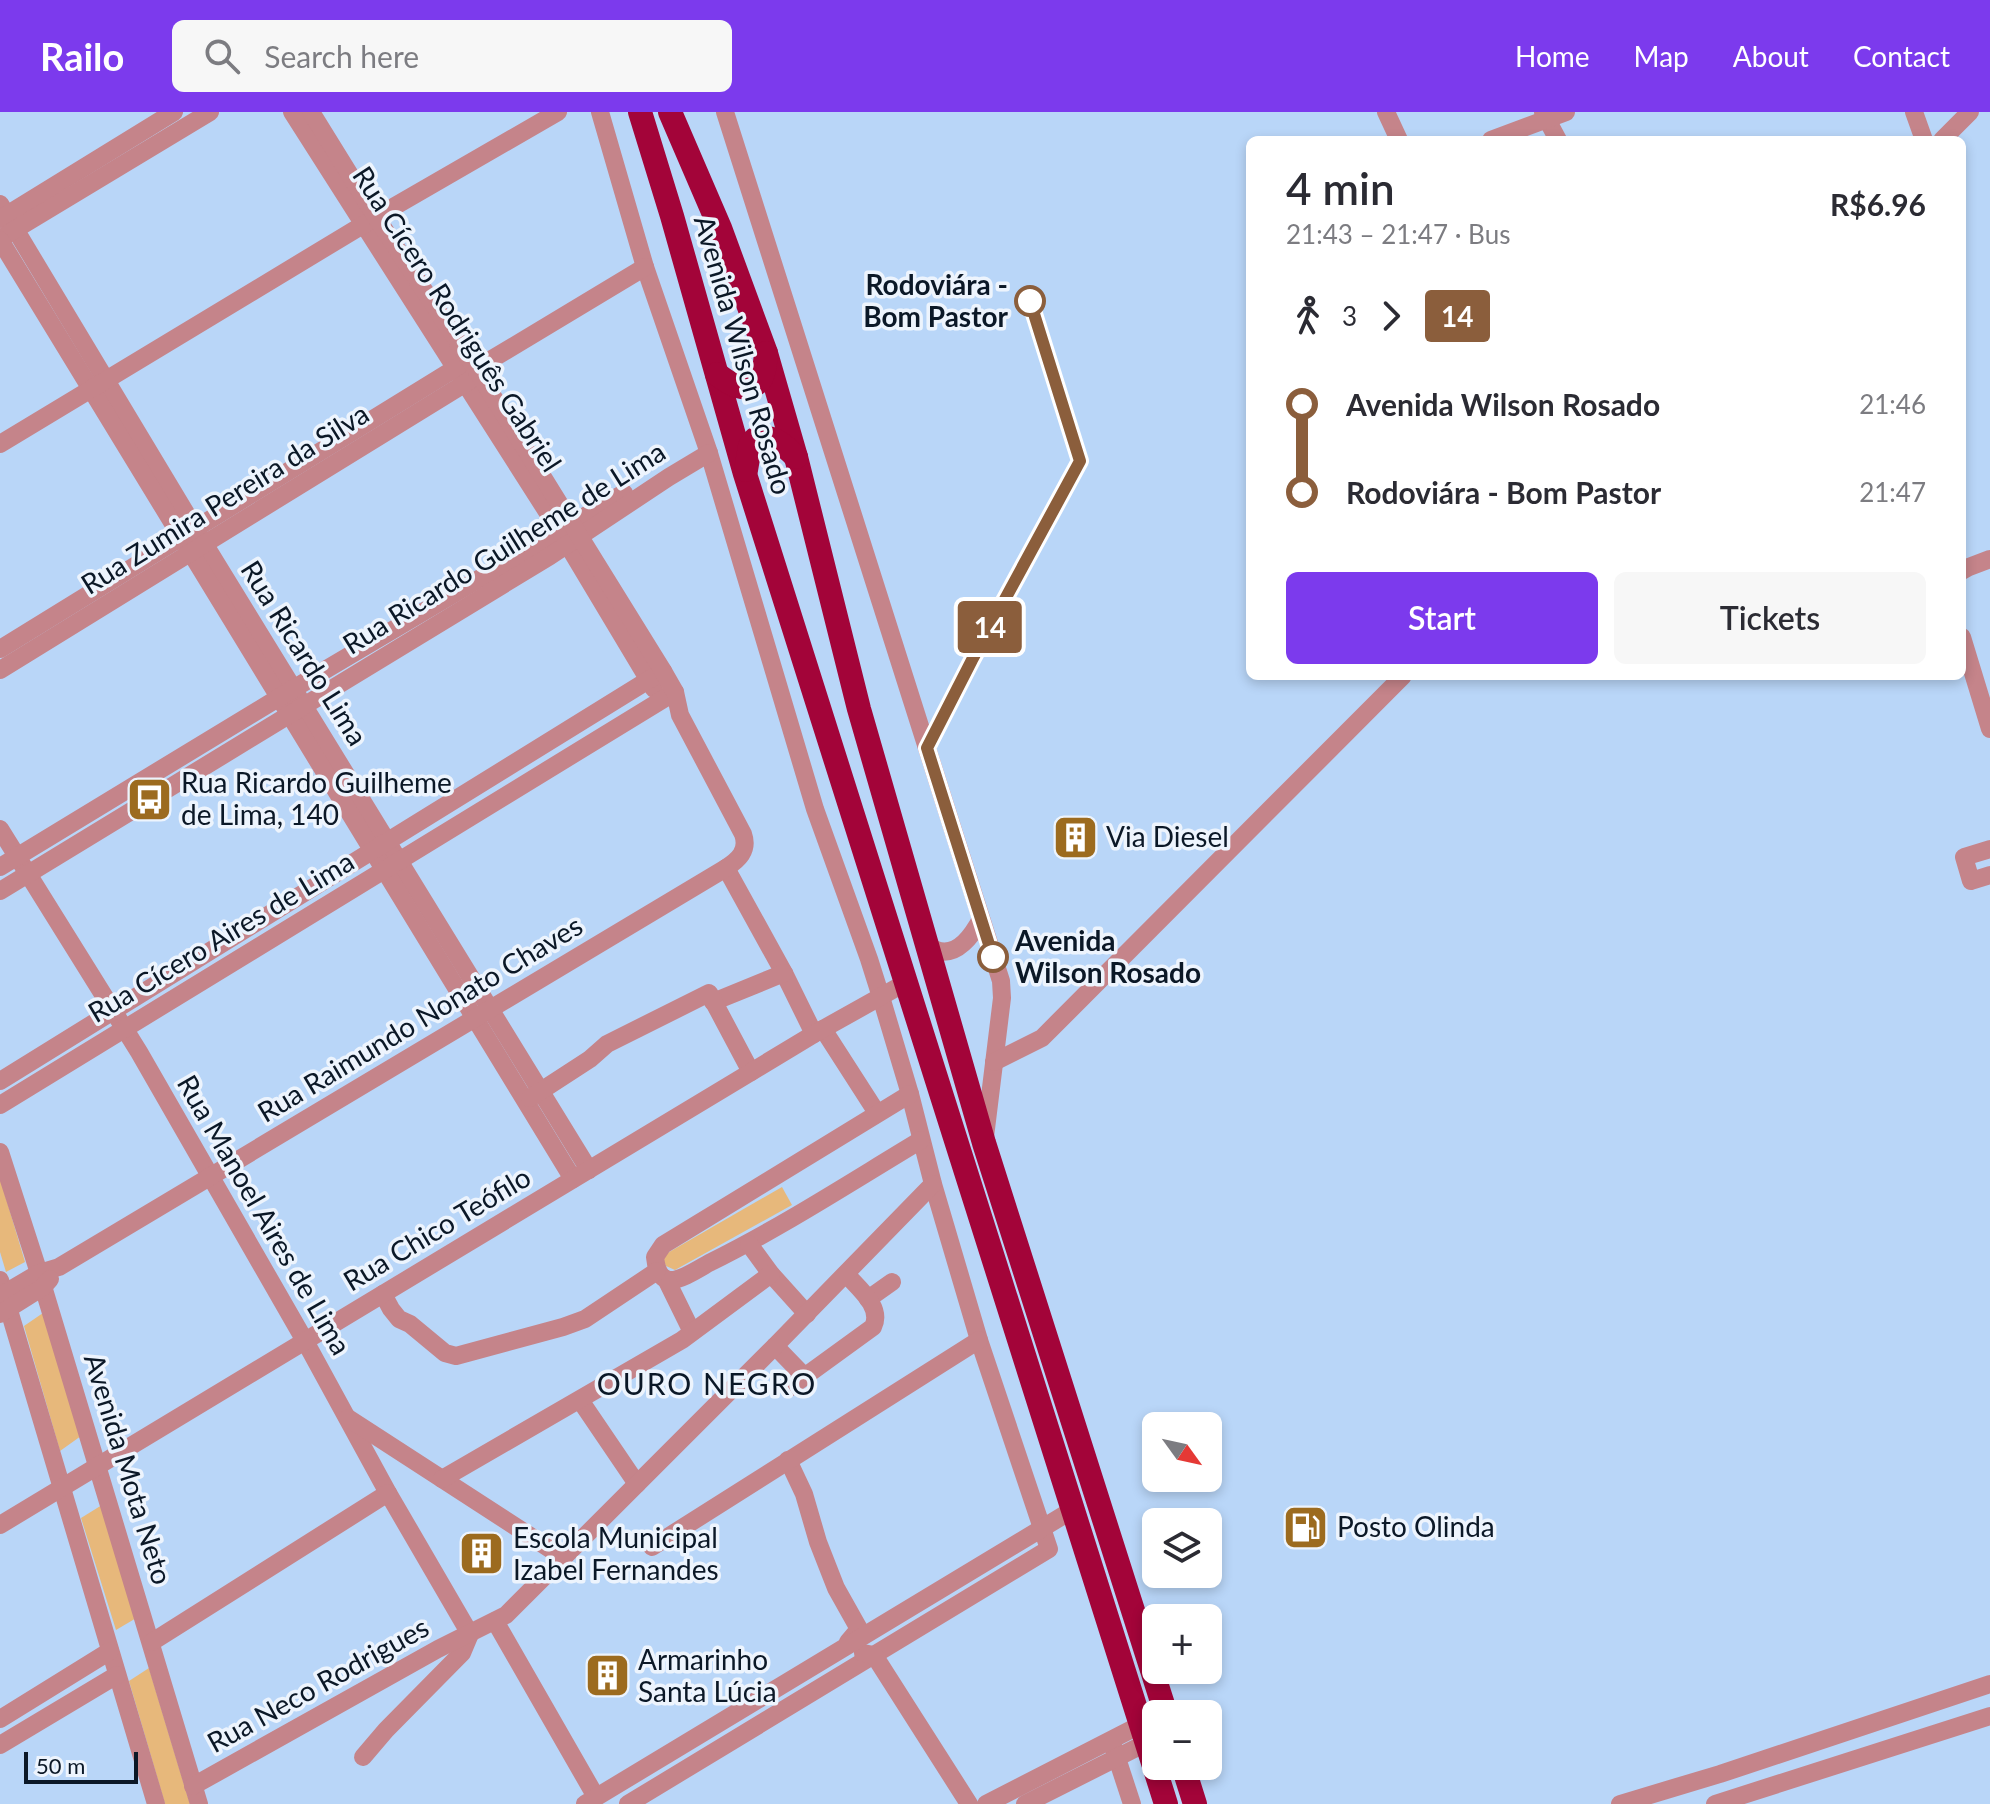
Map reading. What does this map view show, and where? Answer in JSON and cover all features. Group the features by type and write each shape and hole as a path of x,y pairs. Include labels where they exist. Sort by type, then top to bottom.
{"highway":[{"name":"Avenida Wilson Rosado","path":"640,112 745,474 1142,1731"},
{"name":"Avenida Wilson Rosado","path":"670,112 720,228 766,353 796,457 859,709 925,943 984,1143 1162,1700"},
{"path":"717,374 736,386 752,387 764,371 766,353"},
{"path":"745,474 750,446 755,439 764,436 784,445 796,457"},
{"name":"Avenida Wilson Rosado","path":"1158,1780 1166,1804"},
{"path":"1187,1780 1195,1804"}],"street":[{"path":"4,224 174,112"},
{"path":"4,224 210,112"},
{"name":"Rua Cícero Rodriguês Gabriel","path":"292,112 370,220 570,534 680,715 745,840 739,859 726,868"},
{"name":"Rua Cícero Rodriguês Gabriel","path":"311,112 370,220"},
{"path":"0,444 370,220 558,112"},
{"path":"600,112 645,267 707,448 815,809 881,997 979,1340 1049,1549 628,1804"},
{"path":"725,112 1001,981 1002,998 984,1143"},
{"path":"1386,112 1397,136"},
{"path":"1500,136 1545,116 1566,112"},
{"path":"1914,112 1923,136"},
{"path":"1946,136 1970,112"},
{"path":"1545,116 1556,136"},
{"name":"Rua Ricardo Lima","path":"4,224 98,385 581,1175"},
{"path":"467,372 645,267"},
{"name":"Rua Zumira Pereira da Silva","path":"0,670 193,541 467,372"},
{"name":"Rua Ricardo Guilheme de Lima","path":"0,891 296,710 389,643 669,477 707,448"},
{"name":"Rua Zumira Pereira da Silva","path":"0,649 193,541"},
{"path":"1966,569 1990,559"},
{"name":"Rua Ricardo Guilheme de Lima","path":"0,867 286,694 389,643"},
{"path":"1966,650 1990,729"},
{"name":"Rua Cícero Aires de Lima","path":"0,1081 656,675"},
{"path":"994,1062 1042,1038 1399,680"},
{"name":"Rua Cícero Aires de Lima","path":"0,1105 668,697"},
{"name":"Rua Manoel Aires de Lima","path":"0,829 124,1029 470,1634"},
{"path":"1990,849 1964,857 1971,881 1990,875"},
{"path":"726,868 818,1032 877,1113"},
{"name":"Rua Raimundo Nonato Chaves","path":"2,1298 41,1280 726,868"},
{"path":"925,943 937,951 949,951 974,933 981,919"},
{"path":"713,1002 784,973"},
{"name":"Rua Chico Teófilo","path":"0,1525 751,1072 905,983"},
{"path":"532,1097 590,1059 607,1044 709,993 751,1072"},
{"path":"692,1332 655,1257 663,1245 910,1094"},
{"path":"662,1275 671,1280 686,1275 749,1244 921,1140"},
{"name":"Avenida Mota Neto","path":"0,1152 152,1642 196,1795"},
{"name":"Rua Neco Rodrigues","path":"196,1795 438,1649 506,1615 933,1184"},
{"path":"749,1244 807,1314"},
{"path":"442,1479 682,1340 771,1274"},
{"path":"789,1388 873,1327 876,1316 868,1299 846,1274"},
{"path":"383,1294 399,1319 410,1324 445,1353 456,1356 585,1319 662,1275"},
{"path":"868,1299 892,1282"},
{"path":"2,1298 156,1804"},
{"path":"652,1547 979,1340"},
{"path":"775,1346 804,1376"},
{"path":"580,1400 637,1484"},
{"path":"346,1416 564,1558"},
{"path":"788,1460 804,1494 836,1588 859,1629 842,1648"},
{"path":"152,1642 388,1493"},
{"path":"495,1621 590,1801 1074,1509"},
{"path":"363,1757 462,1653 470,1634"},
{"path":"842,1648 874,1655 969,1804"},
{"path":"0,1719 110,1651"},
{"path":"0,1745 117,1675"},
{"path":"1620,1804 1990,1684"},
{"path":"1715,1804 1990,1716"},
{"path":"986,1804 1142,1734"},
{"path":"678,1748 688,1767"},
{"path":"1025,1804 1114,1748"},
{"path":"1114,1748 1132,1804"},
{"path":"1701,1804 1751,1788 1759,1781 1753,1770 1720,1774"}],"shaded area":[{"path":"0,1178 25,1262 6,1272 0,1252"},
{"path":"782,1187 792,1205 675,1270 666,1266 664,1255"},
{"path":"43,1313 81,1436 60,1451 24,1326"},
{"path":"102,1505 138,1617 116,1630 81,1518"},
{"path":"149,1668 190,1804 165,1804 129,1681"}],"bus line":[{"name":"14","path":"993,957 927,748 1080,461 1030,301"}],"place":[{"name":"Rodoviára - Bom Pastor","path":"1030,301"},
{"name":"Rua Ricardo Guilheme de Lima, 140","path":"150,799"},
{"name":"Via Diesel","path":"1075,837"},
{"name":"Avenida Wilson Rosado","path":"993,957"},
{"name":"Posto Olinda","path":"1306,1527"},
{"name":"Escola Municipal Izabel Fernandes","path":"482,1554"},
{"name":"Armarinho Santa Lúcia","path":"607,1676"}],"district":[{"name":"OURO NEGRO","path":"707,1385"}]}
